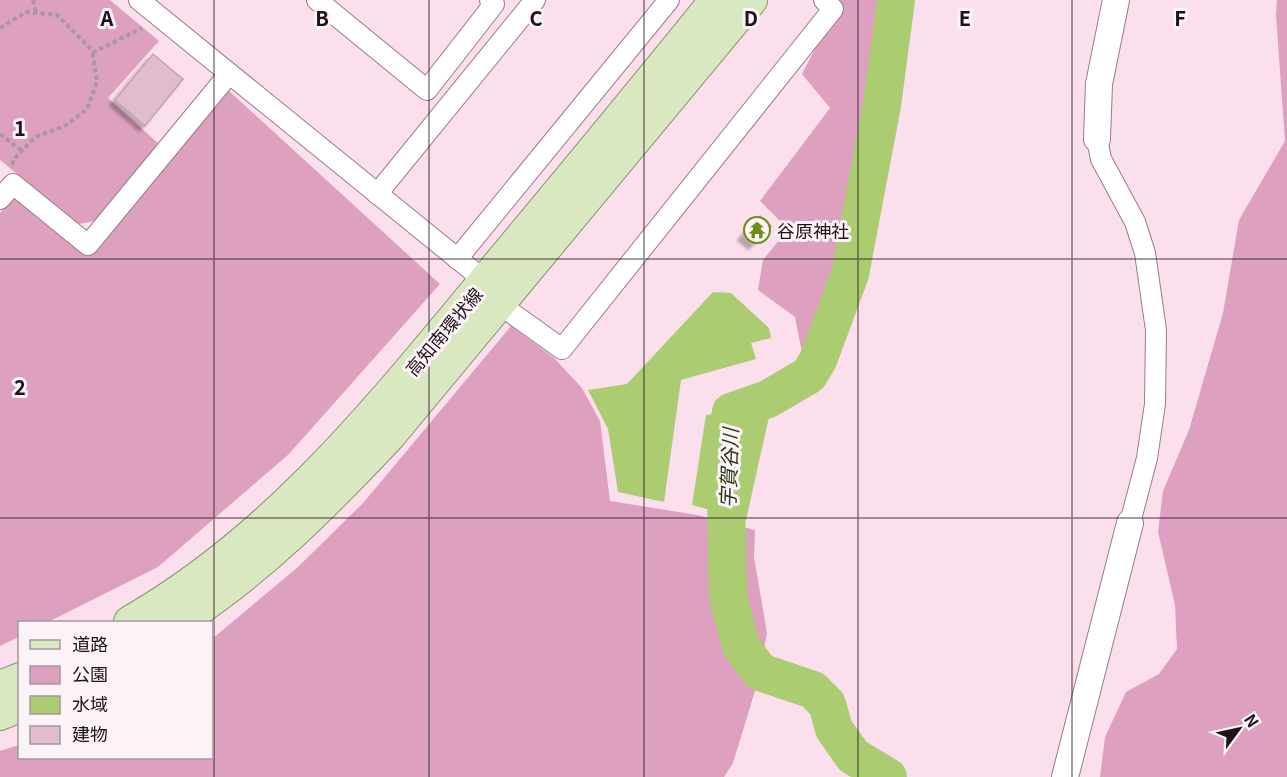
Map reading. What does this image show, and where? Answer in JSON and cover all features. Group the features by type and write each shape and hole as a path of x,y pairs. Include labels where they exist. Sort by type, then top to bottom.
{"main road":[{"name":"高知南環状線","path":"180,621 262,562 326,502 390,435 492,291 716,0"},
{"name":"高知南環状線","path":"132,621 184,589 245,541 308,485 492,291 751,0"},
{"path":"0,687 18,681"},
{"path":"0,714 18,707"}],"street":[{"path":"139,0 457,259 513,314 562,349 833,9 824,0"},
{"path":"317,0 427,90 494,4 490,0"},
{"path":"377,194 535,0"},
{"path":"457,259 669,0"},
{"path":"1065,777 1147,458 1155,404 1156,330 1145,253 1135,222 1101,159 1097,139 1099,84 1116,0"},
{"path":"0,199 13,184 88,246 229,74"}],"path":[{"path":"33,0 36,13"},
{"path":"0,28 26,12 57,15 92,50 97,82 87,109 65,126 35,137 14,159 9,171 13,184"},
{"path":"92,50 94,52 161,18"},
{"path":"0,134 22,151"}],"green space":[{"path":"0,0 110,0 159,41 108,98 159,144 99,220 79,224 0,160"},
{"path":"840,0 888,0 873,116 843,259 813,350 803,358 795,317 758,290 763,260 788,229 760,201 830,108 802,74"},
{"path":"1277,0 1287,0 1287,777 1100,777 1105,737 1126,692 1159,674 1177,649 1175,605 1158,532 1163,491 1189,430 1223,313 1239,220 1285,141 1276,15"},
{"path":"229,91 440,284 289,454 158,567 50,621 18,621 18,637 0,646 0,213 15,196 91,255"},
{"path":"511,326 554,358 582,388 600,421 610,501 697,515 755,530 754,557 767,633 758,681 733,763 724,777 0,777 0,751 18,745 18,759 213,759 213,638 298,567 364,502"}],"water":[{"path":"713,292 731,293 769,328 771,338 751,343 756,359 681,380 664,502 618,492 608,429 588,390 627,384"},
{"path":"771,408 746,520 692,505 706,415"}],"building":[{"path":"153,54 183,79 145,126 115,100"},
{"name":"谷原神社","path":"760,216 771,226 754,244 743,235"}],"waterway":[{"name":"宇賀谷川","path":"888,777 853,756 834,729 827,704 813,690 760,672 741,646 728,597 725,451 731,412 768,399 809,375 818,360 850,274 882,105 896,0"}],"place":[{"name":"谷原神社","path":"757,230"}]}
